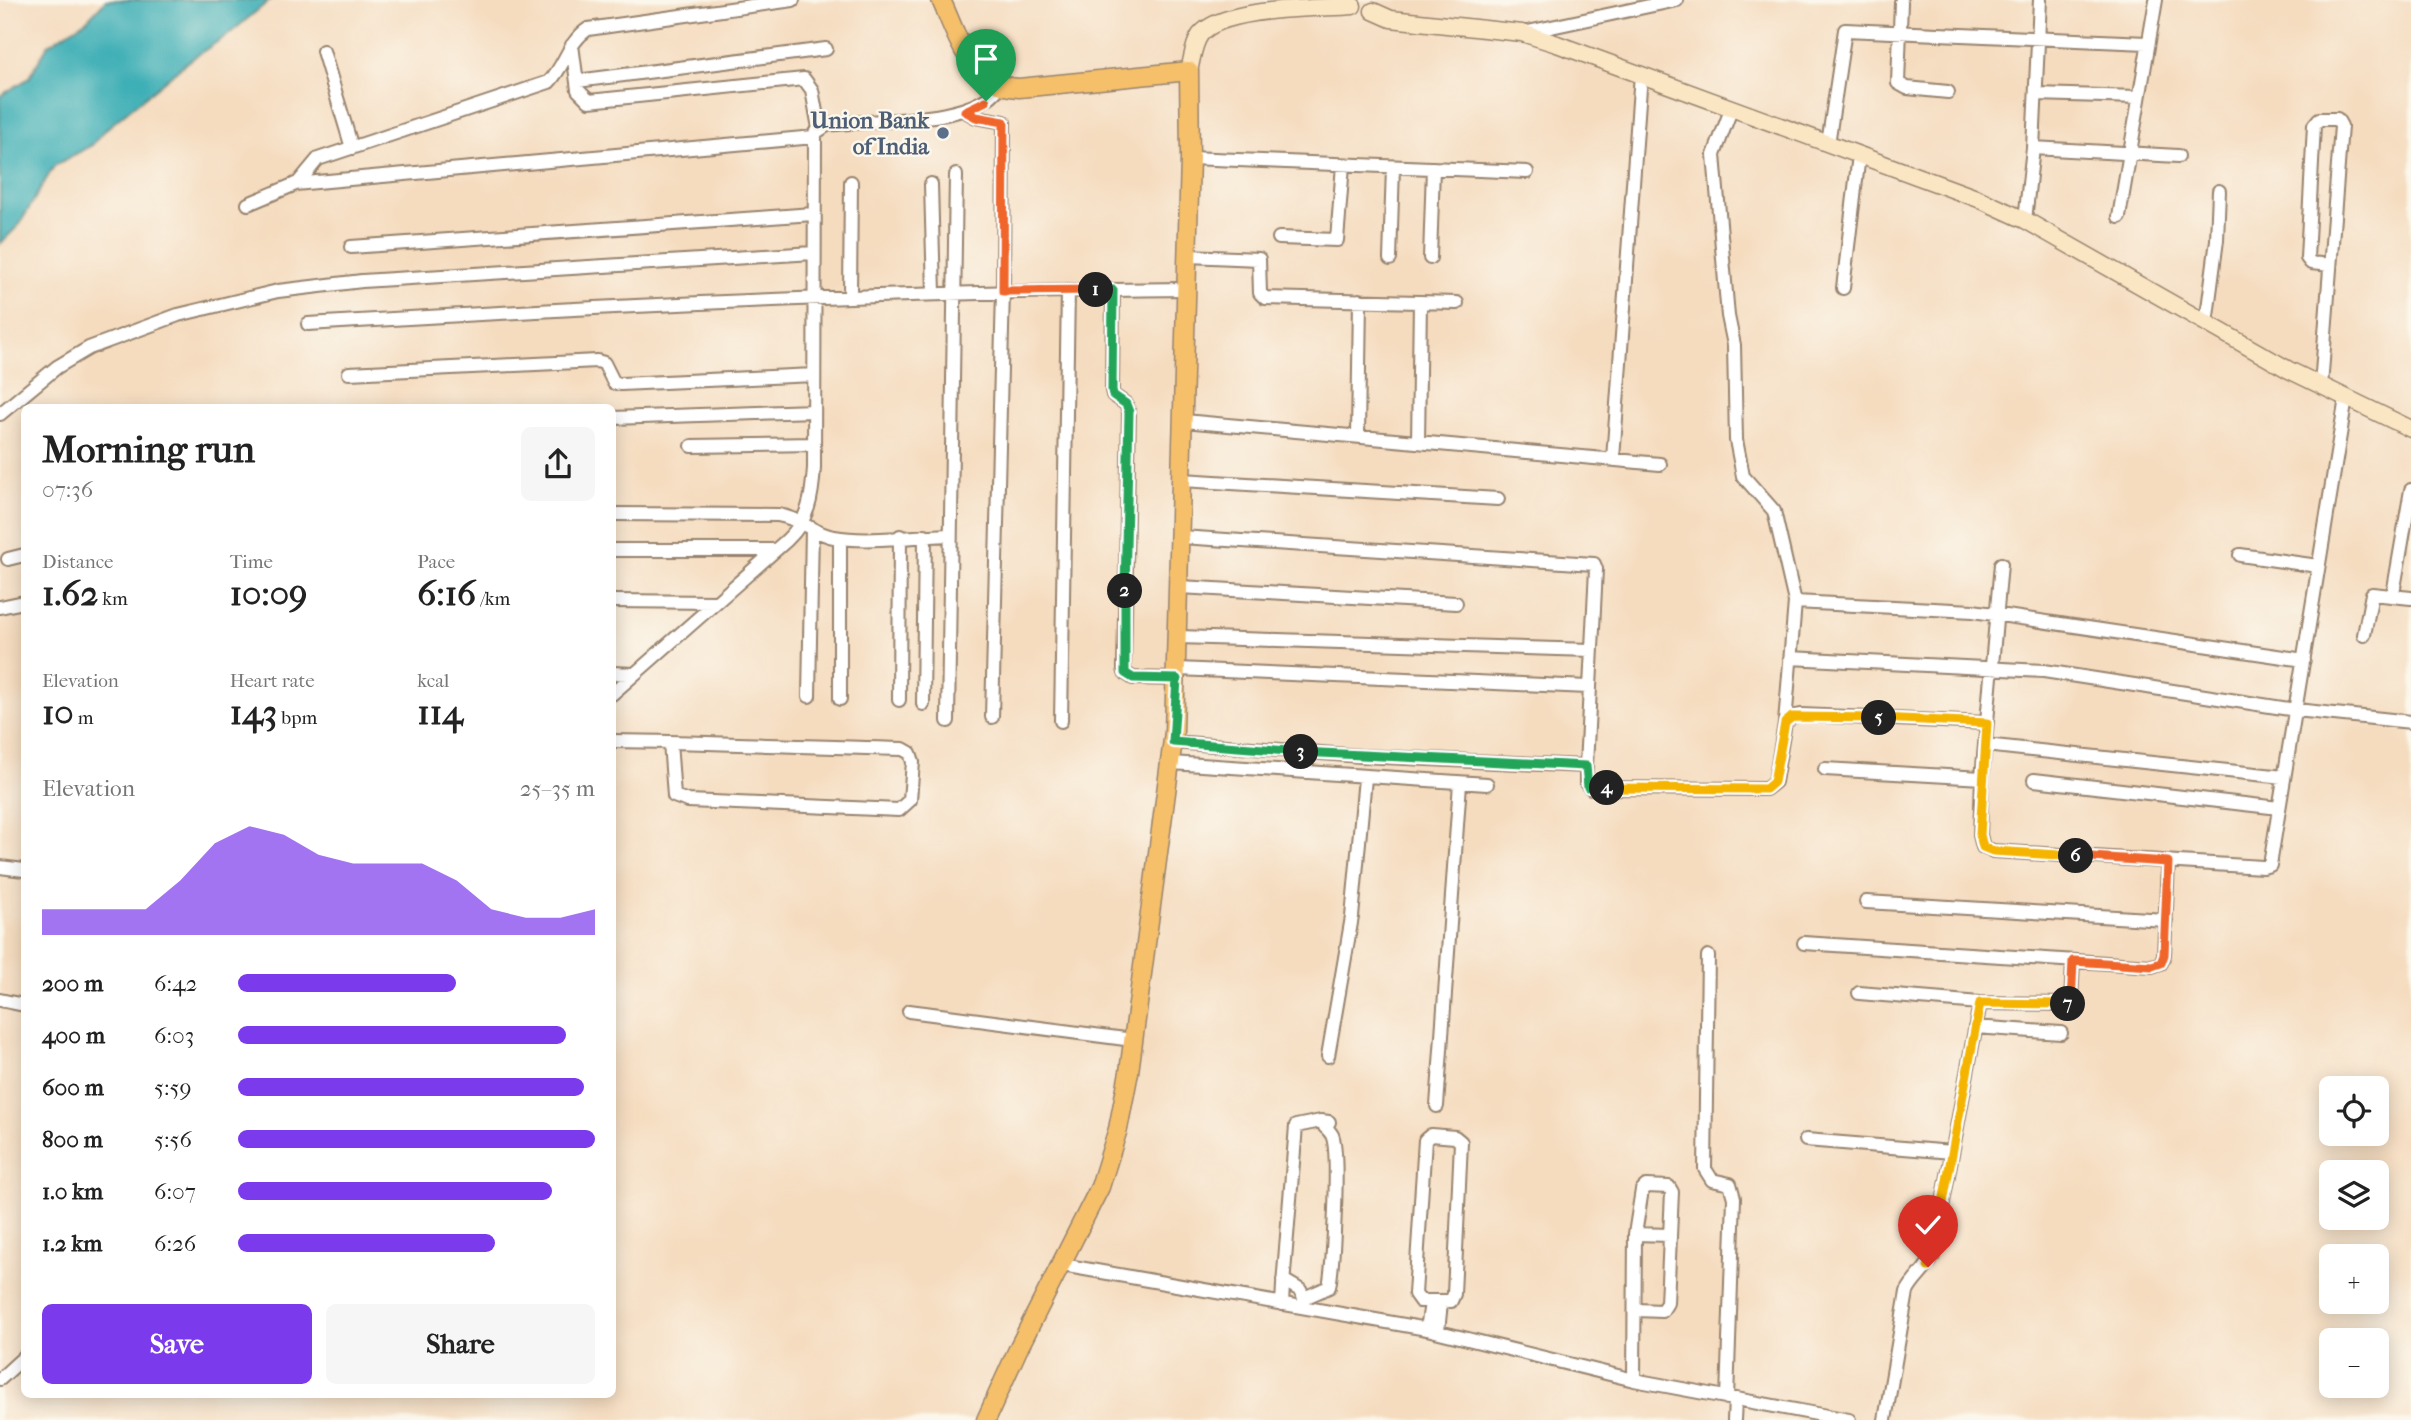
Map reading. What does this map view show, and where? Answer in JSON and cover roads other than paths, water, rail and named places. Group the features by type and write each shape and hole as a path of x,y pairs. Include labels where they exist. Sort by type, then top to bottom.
{"main road":[{"path":"941,0 974,66 986,79 999,87 1019,88 1189,71"},
{"path":"986,1420 1014,1356 1100,1187 1118,1129 1133,1040 1173,742 1179,637 1190,158 1189,71 1201,34 1262,2 1352,3 1362,14 1374,5 1391,19 1522,33 1732,107 1979,199 2025,220 2206,324 2321,386 2411,429"}],"street":[{"path":"295,184 318,159 541,86 556,74 572,44 588,29 723,5 793,0"},
{"path":"2025,220 2033,148 2040,0"},
{"path":"2119,216 2155,0"},
{"path":"1522,33 1669,1"},
{"path":"1901,2 1898,83 1907,88 1948,92"},
{"path":"1828,144 1845,30 2038,36 2147,43"},
{"path":"572,44 581,96 598,101 804,79 812,90 816,132 813,214 814,444 808,525 810,696"},
{"path":"577,81 826,49"},
{"path":"323,51 352,148"},
{"path":"1613,459 1641,74"},
{"path":"248,204 295,184 816,132 965,111 986,101 999,87"},
{"path":"2036,94 2138,97"},
{"path":"1181,537 1588,561 1597,569 1588,687 1586,783 1591,788 1766,789 1774,782 1785,723 1795,602 1774,511 1743,476 1736,440 1734,345 1728,316 1714,155 1732,107"},
{"path":"965,111 976,117 1004,122 1003,291 992,717"},
{"path":"2321,386 2341,126 2337,119 2319,119 2314,125 2308,261 2330,265"},
{"path":"2033,148 2178,156"},
{"path":"1843,288 1859,155"},
{"path":"1190,158 1527,172"},
{"path":"1279,238 1337,240 1343,165"},
{"path":"1390,258 1393,167"},
{"path":"1430,258 1433,168"},
{"path":"948,721 956,175"},
{"path":"850,296 851,182"},
{"path":"931,184 934,293"},
{"path":"2206,324 2216,253 2219,191"},
{"path":"2310,202 2335,204"},
{"path":"351,247 813,214"},
{"path":"0,414 57,367 89,348 178,315 278,291 362,281 813,253"},
{"path":"1188,256 1259,259 1260,293 1265,298 1457,303"},
{"path":"308,324 953,291 1187,289"},
{"path":"1061,721 1068,290"},
{"path":"1113,290 1112,390 1113,395 1126,404 1129,412 1125,673 1133,678 1177,674 1588,687"},
{"path":"1358,436 1360,300"},
{"path":"1418,442 1420,302"},
{"path":"349,373 597,361 604,363 614,383 621,384 814,375"},
{"path":"2000,564 1982,778 1980,835 1983,847 1993,851 2168,862 2263,867 2270,865 2346,398"},
{"path":"616,418 814,411"},
{"path":"1184,421 1660,464"},
{"path":"692,446 814,444"},
{"path":"1182,480 1498,499"},
{"path":"2393,594 2411,490"},
{"path":"616,514 766,515 808,525 840,538 950,535"},
{"path":"616,690 775,550 808,525"},
{"path":"923,705 925,535"},
{"path":"899,700 900,536"},
{"path":"840,538 840,699"},
{"path":"616,550 775,550"},
{"path":"2241,555 2319,566"},
{"path":"8,559 21,556"},
{"path":"1180,587 1456,603"},
{"path":"2364,635 2372,594 2393,594 2411,598"},
{"path":"616,601 715,602"},
{"path":"1795,602 1922,607 1995,614 2304,660"},
{"path":"0,607 21,603"},
{"path":"1179,637 1591,650"},
{"path":"1790,659 1991,666 2044,671 2296,710 2411,722"},
{"path":"616,673 634,674"},
{"path":"1785,723 1801,715 1987,723"},
{"path":"616,741 670,742 902,749 910,753 912,762 910,800 899,810 688,801 674,796 670,742"},
{"path":"1173,742 1361,756 1586,766"},
{"path":"1985,745 2284,777"},
{"path":"1171,763 1365,778 1487,784"},
{"path":"1825,769 1982,778"},
{"path":"1328,1056 1352,917 1365,778"},
{"path":"2034,780 2280,808"},
{"path":"1437,1106 1460,783"},
{"path":"1804,943 2152,966 2161,963 2164,955 2168,862"},
{"path":"0,867 21,870"},
{"path":"1866,902 2166,920"},
{"path":"1707,956 1705,1170 1712,1180 1730,1184 1734,1198 1731,1399 1734,1420"},
{"path":"1859,993 1980,1003 2071,1004 2073,961"},
{"path":"0,1000 21,1004"},
{"path":"1885,1420 1907,1292 1912,1282 1928,1267 1933,1256 1980,1003"},
{"path":"909,1011 1133,1040"},
{"path":"1975,1027 2061,1033"},
{"path":"1282,1304 1283,1280 1296,1126 1329,1122 1325,1127 1333,1137 1334,1205 1333,1267 1329,1287 1304,1298 1300,1290 1283,1280"},
{"path":"1431,1135 1459,1139 1462,1150 1454,1293 1451,1301 1436,1303 1420,1301 1415,1294 1425,1140 1431,1135"},
{"path":"1807,1140 1952,1152"},
{"path":"1634,1380 1637,1310 1635,1234 1642,1189 1646,1186 1671,1189 1666,1308 1657,1311 1637,1310"},
{"path":"1635,1234 1670,1236"},
{"path":"1062,1265 1432,1330 1634,1380 1849,1420"},
{"path":"1432,1330 1436,1303"},
{"path":"0,1379 21,1360"}],"water":[{"path":"106,0 270,0 229,34 187,62 106,129 92,145 54,166 19,225 0,244 0,96 29,78 48,45 87,20"}],"place":[{"name":"Union Bank of India","path":"943,133"}]}
